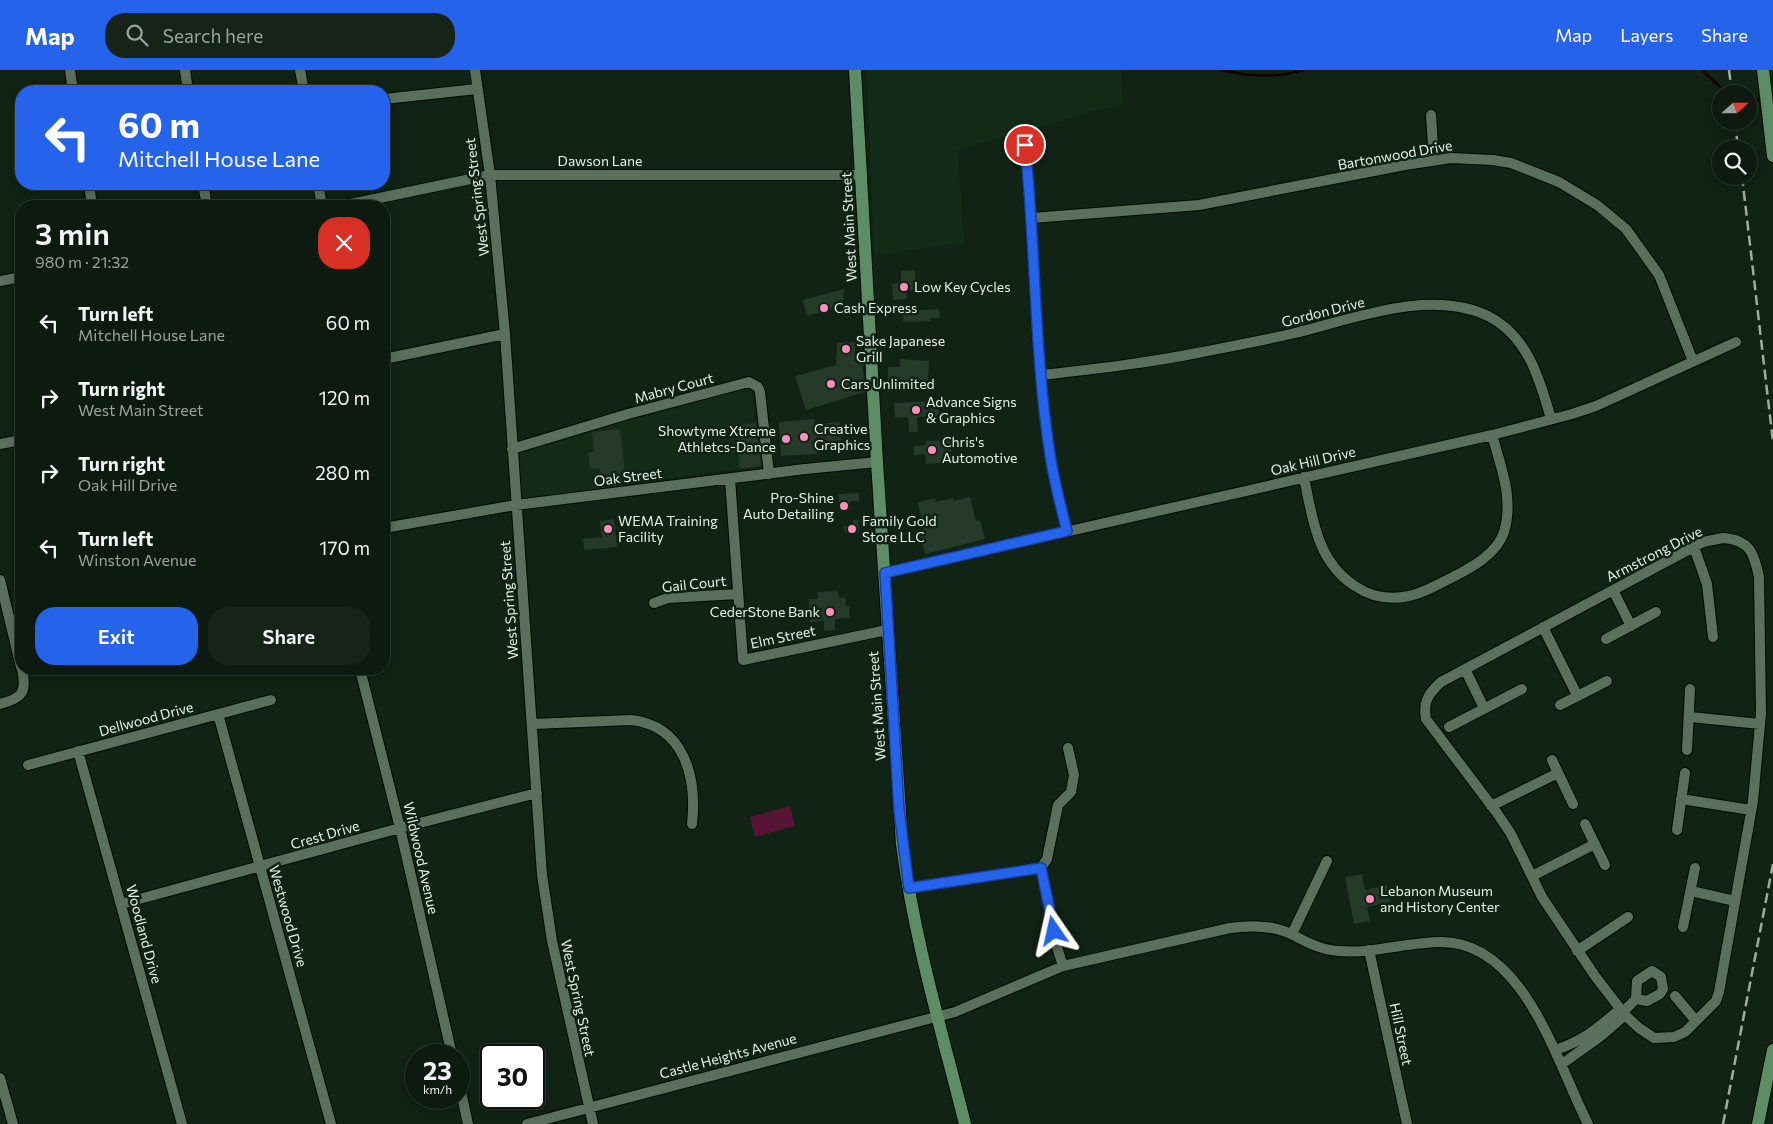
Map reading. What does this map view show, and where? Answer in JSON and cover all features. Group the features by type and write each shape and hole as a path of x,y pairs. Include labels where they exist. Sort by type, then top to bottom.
{"main road":[{"name":"West Main Street","path":"855,70 899,810 909,888 937,1016 965,1124"},
{"path":"1763,70 1773,156"},
{"path":"1758,1124 1773,1050"}],"street":[{"path":"70,70 72,85"},
{"path":"185,70 187,85"},
{"path":"300,70 303,85"},
{"name":"West Spring Street","path":"475,70 490,175 505,334 547,913 593,1124"},
{"path":"390,98 477,89"},
{"path":"1431,115 1434,160"},
{"path":"1025,145 1032,218 1041,375 1051,462 1067,531"},
{"name":"Bartonwood Drive","path":"1032,218 1199,205 1434,160 1471,158 1511,163 1559,182 1613,217 1639,245 1659,275 1693,361"},
{"name":"Dawson Lane","path":"370,200 490,175 862,174"},
{"path":"0,282 15,278"},
{"name":"Gordon Drive","path":"1041,375 1146,363 1285,336 1395,308 1454,305 1487,316 1513,334 1535,367 1551,419"},
{"path":"390,358 505,334"},
{"name":"Oak Hill Drive","path":"885,573 1492,435 1572,414 1596,406 1736,342"},
{"name":"Mabry Court","path":"512,449 628,414 749,382 758,387 760,392 769,474"},
{"path":"1304,477 1320,543 1326,556 1341,577 1369,594 1394,597 1409,596 1430,588 1478,562 1494,550 1500,541 1507,515 1508,500 1492,435"},
{"path":"0,444 15,441"},
{"name":"Oak Street","path":"390,527 516,505 877,462"},
{"path":"730,479 738,594"},
{"name":"Armstrong Drive","path":"1714,539 1737,539 1754,556 1758,577 1761,620 1760,724 1751,810 1716,1001 1685,1032 1674,1038 1654,1038 1639,1028 1623,1012 1577,951 1542,896 1511,834 1426,719 1424,706 1427,695 1441,682 1694,548 1714,539"},
{"path":"1694,548 1707,584 1714,637"},
{"path":"0,580 15,640"},
{"path":"1613,590 1631,626"},
{"name":"Gail Court","path":"654,603 668,598 738,594"},
{"name":"Elm Street","path":"738,594 743,660 887,630"},
{"path":"1606,639 1656,612"},
{"path":"1543,628 1577,694"},
{"path":"1465,669 1484,708"},
{"path":"0,704 16,698 24,690 23,675"},
{"name":"Wildwood Avenue","path":"362,675 400,828 449,1044"},
{"path":"1560,704 1577,694 1607,681"},
{"path":"1449,727 1522,689"},
{"path":"1687,750 1690,689"},
{"name":"Dellwood Drive","path":"28,765 271,700"},
{"name":"Westwood Drive","path":"218,714 331,1124"},
{"path":"1690,717 1760,724"},
{"path":"532,724 631,720 643,721 661,730 675,743 687,763 693,792 692,824"},
{"path":"1063,966 1057,947 1041,868 1046,859 1058,805 1071,792 1074,775 1068,748"},
{"name":"Woodland Drive","path":"78,751 182,1124"},
{"path":"1552,760 1573,804"},
{"path":"1491,806 1558,773"},
{"path":"1678,830 1685,773"},
{"name":"Crest Drive","path":"121,904 400,828 537,793"},
{"path":"1682,799 1751,810"},
{"path":"1585,824 1605,865"},
{"path":"1532,876 1595,844"},
{"path":"1292,934 1328,861"},
{"path":"909,888 1041,868"},
{"path":"1683,927 1695,868"},
{"path":"1691,891 1735,901"},
{"path":"1577,951 1628,916"},
{"name":"Castle Heights Avenue","path":"527,1124 937,1016 976,1004 1063,966 1247,926 1267,927 1292,934 1306,943 1339,951 1369,950 1441,942 1454,943 1481,953 1503,968 1517,984 1555,1050 1588,1124"},
{"name":"Hill Street","path":"1369,950 1407,1124"},
{"path":"1674,996 1696,1020"},
{"path":"1562,1064 1601,1036 1636,999"},
{"path":"1555,1050 1574,1044 1587,1037 1623,1012"},
{"path":"0,1078 13,1124"},
{"path":"465,1109 468,1124"}],"shaded area":[{"path":"867,70 1121,70 1123,103 958,150 964,243 874,255"},
{"path":"747,388 751,391 752,395 762,466 630,483 630,489 522,501 518,452 623,421"},
{"path":"790,806 795,826 755,837 750,817"}],"building":[{"name":"Low Key Cycles","path":"915,270 916,290 907,290 907,299 893,300 892,284 901,283 901,271"},
{"path":"844,289 843,306 807,316 803,300"},
{"path":"939,309 940,318 930,318 931,321 903,322 903,311"},
{"name":"Cars Unlimited","path":"855,342 855,361 862,359 865,392 806,410 795,376 836,365 837,343"},
{"path":"900,359 929,361 928,384 888,382 888,367 900,367"},
{"name":"Advance Signs & Graphics","path":"938,401 939,416 917,417 918,432 909,432 908,417 895,418 894,403"},
{"path":"814,419 815,424 840,422 842,451 830,452 829,441 816,437 817,454 781,456 779,422"},
{"path":"755,423 761,466 740,469 734,426"},
{"path":"620,429 625,473 601,476 600,468 590,469 588,453 594,452 592,432"},
{"name":"Chris's Automotive","path":"950,440 952,462 926,464 925,454 914,455 913,446 926,445 926,441"},
{"name":"Pro-Shine Auto Detailing","path":"859,493 859,501 850,501 850,510 839,510 839,494"},
{"path":"970,497 976,521 980,520 985,539 925,554 920,535 924,534 918,502 935,498 936,502 953,498 954,501"},
{"name":"WEMA Training Facility","path":"614,519 617,547 584,550 583,539 602,537 600,521"},
{"name":"Family Gold Store LLC","path":"853,520 858,520 859,532 845,533 844,526 853,525"},
{"name":"CederStone Bank","path":"838,591 839,598 845,597 846,607 849,606 850,618 835,619 835,630 824,631 824,621 810,622 809,599 818,599 818,592"},
{"name":"Lebanon Museum and History Center","path":"1362,874 1365,890 1387,885 1388,891 1393,890 1394,896 1390,897 1391,902 1367,907 1370,921 1354,924 1345,877"}],"waterway":[{"path":"1221,70 1241,74 1262,75 1293,73 1303,70"},
{"path":"1702,70 1718,85"},
{"path":"1758,100 1762,101"}],"railway":[{"path":"1729,70 1731,85"},
{"path":"1736,130 1737,140"},
{"path":"1743,185 1773,442"},
{"path":"1723,1124 1773,864"}],"place":[{"name":"Low Key Cycles","path":"904,287"},
{"name":"Cash Express","path":"824,308"},
{"name":"Sake Japanese Grill","path":"846,349"},
{"name":"Cars Unlimited","path":"831,384"},
{"name":"Advance Signs & Graphics","path":"916,410"},
{"name":"Creative Graphics","path":"804,437"},
{"name":"Showtyme Xtreme Athletcs-Dance","path":"786,439"},
{"name":"Chris's Automotive","path":"932,450"},
{"name":"Pro-Shine Auto Detailing","path":"844,506"},
{"name":"WEMA Training Facility","path":"608,529"},
{"name":"Family Gold Store LLC","path":"852,529"},
{"name":"CederStone Bank","path":"830,612"},
{"name":"Lebanon Museum and History Center","path":"1370,899"}],"route":[{"path":"1025,145 1032,218 1045,414 1051,462 1067,531 918,567 885,573 887,630 899,810 904,862 909,888 1041,868 1054,931"}]}
